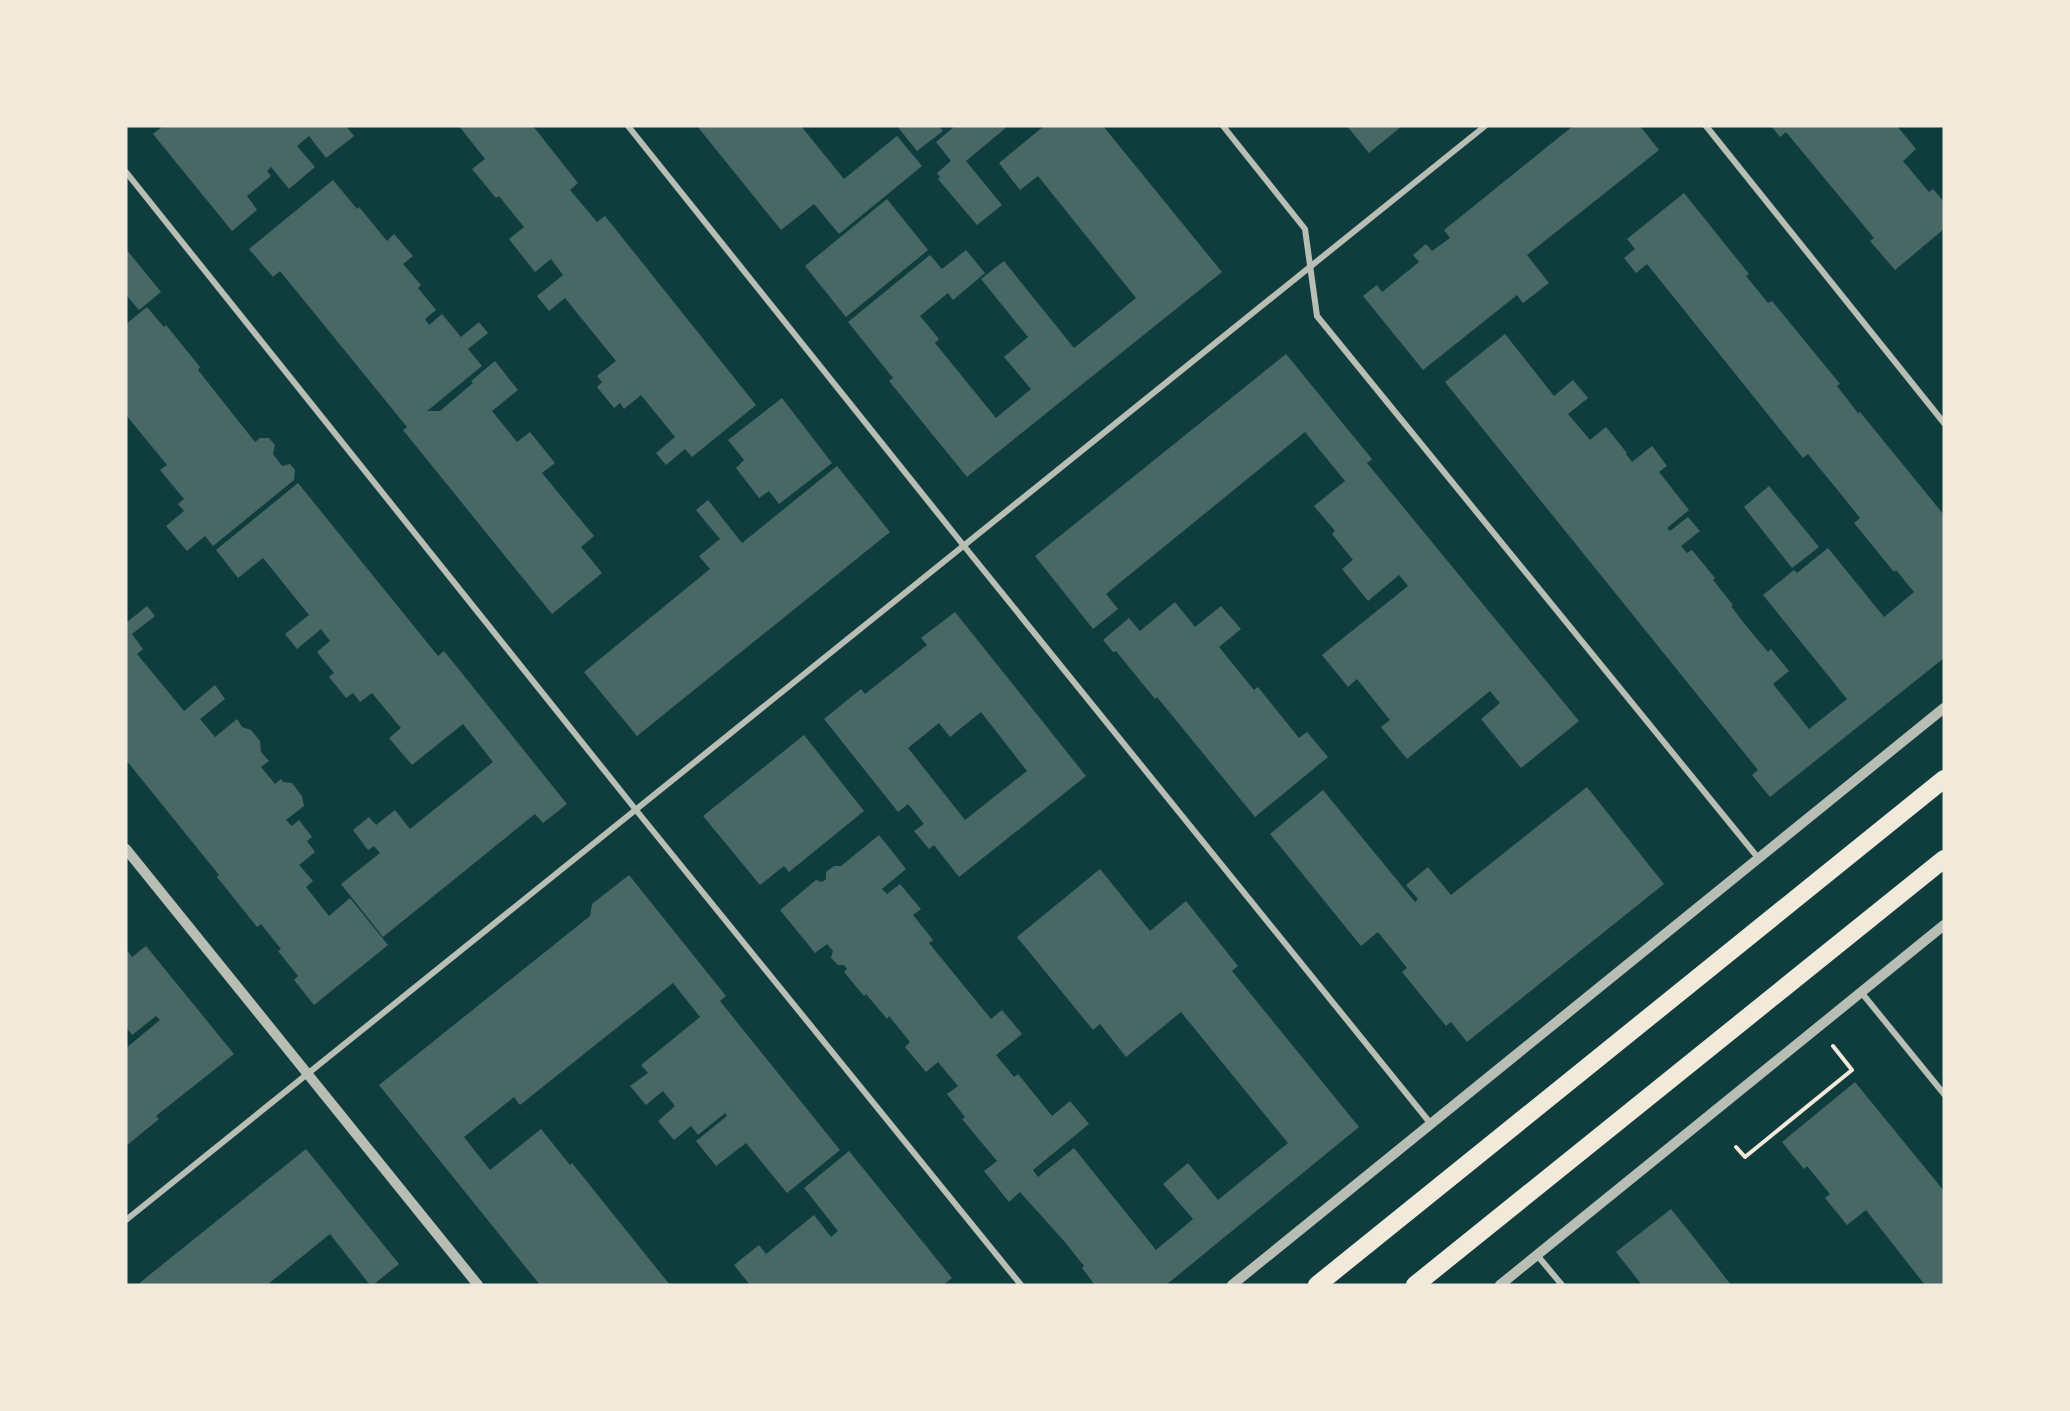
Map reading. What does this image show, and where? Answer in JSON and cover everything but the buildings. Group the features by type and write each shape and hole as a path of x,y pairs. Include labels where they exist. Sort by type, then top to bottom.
{"highway":[{"path":"1317,1285 1944,779"},
{"path":"1415,1285 1944,859"}],"street":[{"path":"628,126 963,546 1431,1124"},
{"path":"1223,126 1305,229 1317,316 1759,859"},
{"path":"126,1220 1485,126"},
{"path":"1706,126 1944,423"},
{"path":"126,172 636,810 1021,1285"},
{"path":"1232,1285 1944,708"},
{"path":"126,849 478,1285"},
{"path":"1500,1285 1944,925"},
{"path":"1861,992 1944,1094"},
{"path":"1537,1255 1562,1285"}],"path":[{"path":"1736,1147 1745,1157 1852,1070"}]}
